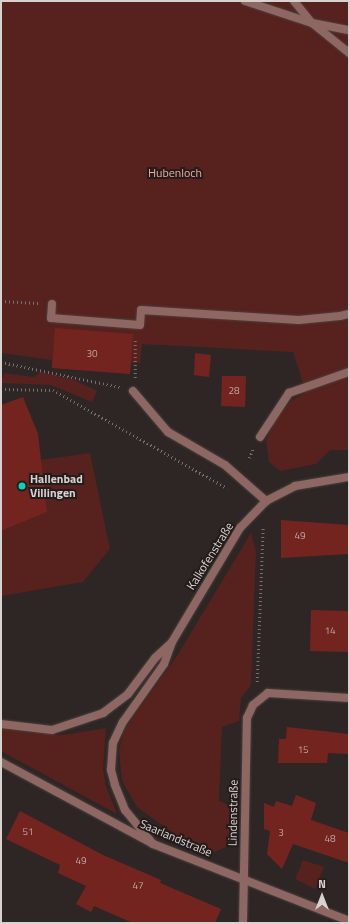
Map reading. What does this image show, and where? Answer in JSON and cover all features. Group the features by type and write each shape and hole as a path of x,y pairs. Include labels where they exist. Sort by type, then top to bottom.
{"street":[{"path":"245,1 312,23 349,30"},
{"path":"294,1 312,23 349,53"},
{"path":"52,304 51,318 140,325 141,310 300,320 349,314"},
{"path":"260,437 289,394 349,372"},
{"path":"133,391 168,432 225,465 266,501"},
{"name":"Kalkofenstraße","path":"153,844 125,810 114,785 111,770 113,743 123,722 164,664 172,642 240,528 266,501 295,486 349,477"},
{"name":"Kalkofenstraße","path":"1,724 52,730 103,713 128,694 155,658 172,642"},
{"name":"Lindenstraße","path":"242,923 247,718 252,705 268,693 349,698"},
{"name":"Saarlandstraße","path":"1,762 153,844 349,921"}],"path":[{"path":"136,363 134,339 139,340 140,325"},
{"path":"1,362 133,391"},
{"path":"1,389 53,390 229,489"},
{"path":"257,683 260,532 264,526"}],"green space":[{"name":"Hubenloch","path":"1,1 349,1 349,450 330,450 316,464 280,471 269,462 266,440 274,422 291,401 306,392 293,352 142,344 140,363 131,363 130,374 52,368 52,360 1,353"},
{"path":"40,372 72,379 97,391 92,402 51,385 1,383 4,373 34,377"},
{"path":"90,453 110,549 83,582 1,596 1,531 47,512 40,460"},
{"path":"251,533 256,552 251,685 241,698 239,721 222,727 219,801 236,808 235,837 228,846 215,852 180,838 137,807 122,781 119,751 123,733 177,656"},
{"path":"106,728 103,769 106,786 117,814 1,751 1,729 64,735"},
{"path":"303,860 324,867 315,889 295,879"}],"building":[{"path":"55,328 133,334 130,374 52,368"},
{"path":"195,353 211,355 209,377 194,375"},
{"path":"222,376 246,376 245,407 221,406"},
{"name":"Hallenbad Villingen","path":"23,397 38,434 47,512 1,531 1,405"},
{"path":"281,520 349,525 349,554 281,558"},
{"path":"311,610 349,611 349,652 310,651"},
{"path":"287,727 349,734 349,754 328,753 327,763 278,763 279,739 286,739"},
{"path":"296,795 316,803 311,820 349,833 349,863 293,844 282,869 267,854 270,831 264,829 264,803 274,807 276,801 292,806"},
{"path":"20,811 103,855 161,880 160,883 221,909 215,923 133,923 94,906 91,912 76,904 86,886 58,873 60,865 6,839"}],"place":[{"name":"Hallenbad Villingen","path":"22,486"}]}
